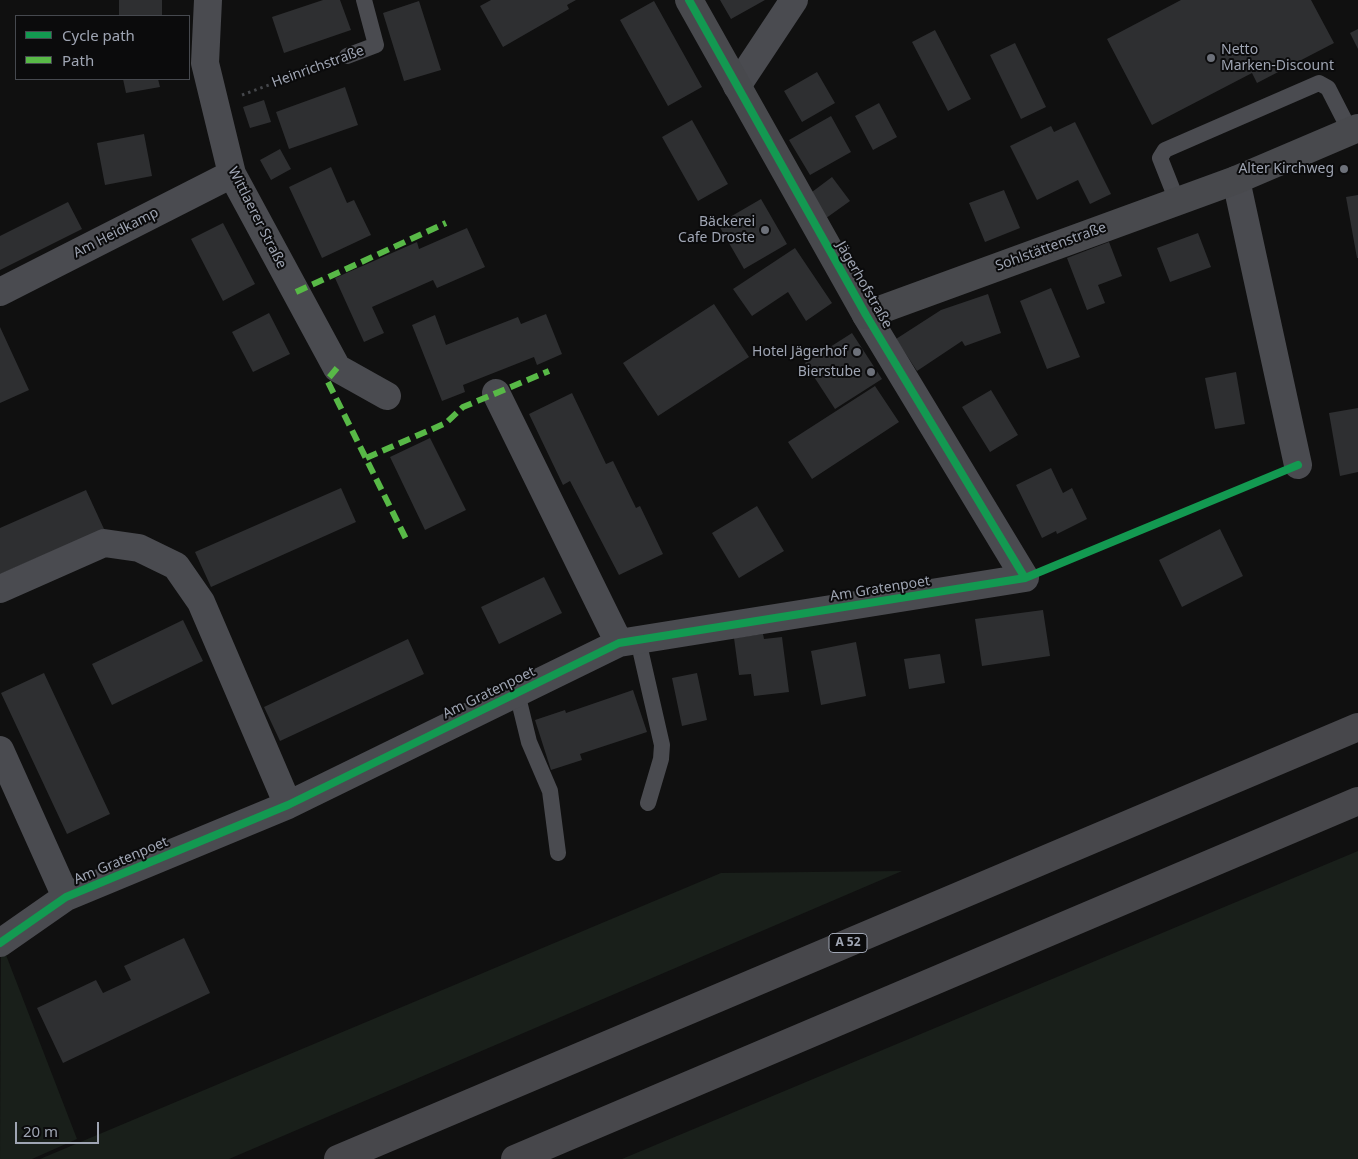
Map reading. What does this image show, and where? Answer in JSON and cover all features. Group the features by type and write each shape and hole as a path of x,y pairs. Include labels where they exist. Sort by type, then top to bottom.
{"highway":[{"name":"A 52","path":"338,1159 1358,727"},
{"path":"515,1159 1358,801"}],"street":[{"name":"Wittlaerer Straße","path":"208,0 205,63 232,174 337,368 387,396"},
{"name":"Jägerhofstraße","path":"689,0 866,315 1026,578"},
{"path":"737,86 794,0"},
{"name":"Sohlstättenstraße","path":"866,315 1236,180 1354,130"},
{"name":"Am Heidkamp","path":"0,292 232,174"},
{"path":"1236,180 1298,465"},
{"path":"496,394 628,642"},
{"path":"0,589 104,543 139,548 176,566 201,602 288,805"},
{"name":"Am Gratenpoet","path":"0,943 66,897 288,805 517,693 628,642 1026,578"},
{"name":"Am Gratenpoet","path":"0,750 66,897"}],"lane":[{"name":"Heinrichstraße","path":"347,56 376,45 364,0"},
{"path":"1177,201 1160,158 1165,150 1319,83 1328,88 1354,130"},
{"path":"628,642 662,745 661,759 648,803"},
{"path":"517,693 529,742 550,791 558,853"}],"shaded area":[{"path":"1358,851 1358,1159 622,1159"},
{"path":"902,871 229,1159 40,1159 721,873"},
{"path":"1,942 77,1139 32,1159 0,1159"}],"building":[{"path":"119,0 162,0 162,15 119,15"},
{"path":"323,0 340,0 351,30 284,53 272,17"},
{"path":"491,0 576,0 567,5 569,9 503,47 480,6"},
{"path":"720,0 765,0 731,19"},
{"name":"Netto Marken-Discount","path":"1181,0 1311,0 1334,43 1257,83 1252,73 1152,125 1107,39"},
{"path":"419,1 441,70 404,81 383,13"},
{"path":"654,1 702,87 668,106 620,20"},
{"path":"1358,29 1358,49 1350,33"},
{"path":"935,30 971,99 948,111 912,42"},
{"path":"1015,43 1046,107 1021,119 990,55"},
{"path":"817,72 835,103 802,122 784,91"},
{"path":"123,80 158,80 160,87 126,93"},
{"path":"345,87 358,125 289,149 276,112"},
{"path":"264,100 271,122 250,128 243,107"},
{"path":"879,103 897,137 873,150 855,116"},
{"path":"831,116 851,152 810,175 789,140"},
{"path":"692,120 728,184 698,201 662,137"},
{"path":"1075,122 1111,194 1090,204 1078,180 1037,200 1010,146 1051,126 1054,132"},
{"path":"144,134 152,176 105,185 97,143"},
{"path":"280,149 291,169 271,180 260,160"},
{"path":"331,167 347,203 354,200 371,235 322,258 289,187"},
{"path":"832,177 850,201 822,221 804,198"},
{"path":"1004,190 1020,228 985,242 969,203"},
{"path":"1358,195 1358,258 1357,258 1346,197"},
{"path":"761,199 787,244 744,269 718,224"},
{"path":"68,202 82,229 0,270 0,236"},
{"path":"223,223 255,284 223,301 191,239"},
{"path":"467,228 485,267 437,288 433,280 372,307 384,333 364,342 335,278 417,242 419,249"},
{"path":"1198,233 1211,267 1170,282 1157,248"},
{"path":"1109,242 1122,276 1098,285 1105,303 1087,310 1067,258"},
{"path":"795,248 832,303 806,321 788,292 752,316 733,289"},
{"path":"1051,288 1080,357 1047,369 1020,301"},
{"path":"988,294 1001,333 965,346 962,341 917,371 896,339 941,310"},
{"path":"714,304 749,357 658,416 623,363"},
{"path":"269,313 290,354 253,372 232,332"},
{"path":"546,314 562,354 537,365 534,357 463,385 465,392 442,401 412,325 435,315 446,345 518,317 521,324"},
{"path":"0,327 29,390 0,403"},
{"path":"852,333 882,379 835,409 805,363"},
{"path":"1236,372 1245,424 1215,429 1205,378"},
{"path":"875,386 899,422 812,479 788,442"},
{"path":"991,390 1018,435 990,452 962,407"},
{"path":"572,393 606,464 613,461 636,508 640,506 663,554 619,575 570,481 563,485 529,414"},
{"path":"1358,408 1358,472 1340,476 1329,413"},
{"path":"430,438 466,510 425,530 390,457"},
{"path":"1051,468 1063,493 1072,488 1087,519 1057,534 1056,531 1042,538 1016,485"},
{"path":"341,488 356,522 211,587 195,552"},
{"path":"86,490 104,529 0,574 0,528"},
{"path":"757,506 784,551 739,578 712,533"},
{"path":"1220,529 1243,576 1182,607 1159,560"},
{"path":"544,577 562,613 499,644 481,607"},
{"path":"1043,610 1050,656 982,666 975,619"},
{"path":"183,620 203,661 112,705 92,664"},
{"path":"763,634 764,639 782,637 789,692 754,696 751,674 739,675 734,638"},
{"path":"408,639 424,674 280,741 264,707"},
{"path":"856,642 866,696 821,705 811,651"},
{"path":"940,654 945,683 909,689 904,659"},
{"path":"44,673 110,814 67,834 1,693"},
{"path":"697,673 707,720 682,726 672,678"},
{"path":"633,690 647,732 580,754 582,760 551,770 535,720 565,710 566,713"},
{"path":"184,938 210,993 63,1063 37,1008 96,980 103,993 131,980 124,966"}],"marked path":[{"path":"296,292 446,223"},
{"path":"337,368 327,380 408,543"},
{"path":"366,458 446,423 463,407 549,371"}],"cycle path":[{"path":"689,0 866,315 1025,578"},
{"path":"0,943 66,897 288,805 619,643 1025,578 1298,465"}],"place":[{"name":"Netto Marken-Discount","path":"1211,58"},
{"name":"Alter Kirchweg","path":"1344,169"},
{"name":"Bäckerei Cafe Droste","path":"765,230"},
{"name":"Hotel Jägerhof","path":"857,352"},
{"name":"Bierstube","path":"871,372"}]}
